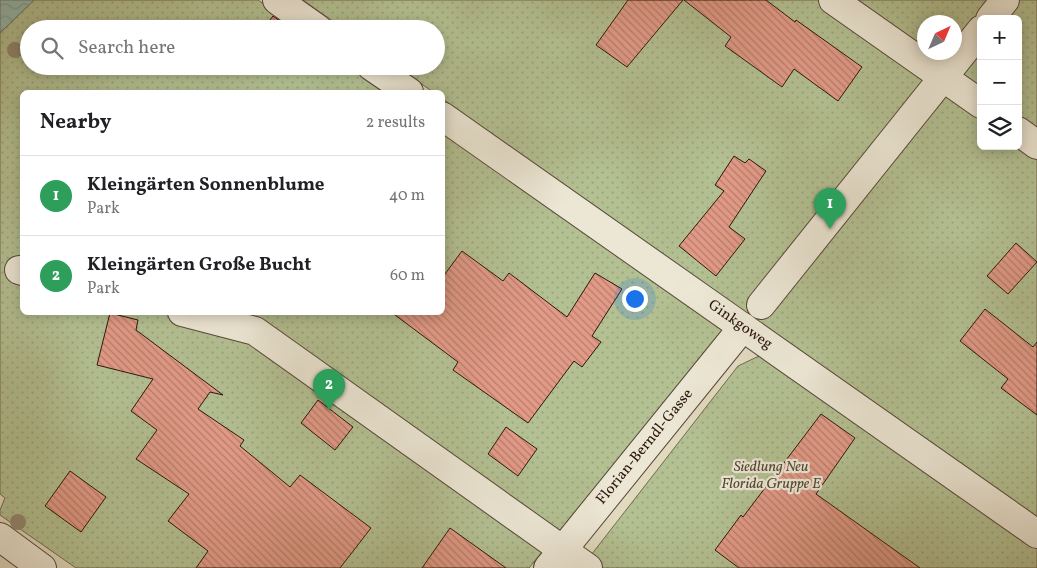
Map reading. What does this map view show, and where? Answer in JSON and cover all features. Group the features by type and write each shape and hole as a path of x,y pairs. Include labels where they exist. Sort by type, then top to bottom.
{"street":[{"path":"277,0 305,20"},
{"path":"833,0 977,101"},
{"path":"993,15 1005,0"},
{"path":"761,305 977,35"},
{"path":"384,75 406,90"},
{"name":"Ginkgoweg","path":"445,118 1037,534"},
{"path":"1022,134 1037,145"},
{"path":"194,315 255,331 555,559 588,568"},
{"name":"Florian-Berndl-Gasse","path":"555,559 743,327"},
{"path":"0,537 42,568"}],"green space":[{"path":"34,0 258,0 286,20 20,20 20,75 366,75 388,90 20,90 20,315 445,315 445,129 727,326 529,568 76,568 0,515 5,498 0,494 0,33"},
{"path":"303,0 1037,0 1037,523 445,100 445,90 430,90 409,75 445,75 445,20 331,20"},
{"name":"Siedlung Neu Florida Gruppe E","path":"761,355 1037,546 1037,568 581,568 738,366"}],"water":[{"path":"0,0 34,0 0,33"}],"building":[{"path":"628,0 683,0 627,67 596,45"},
{"path":"684,0 766,0 862,67 838,101 794,69 782,87 725,46 731,37"},
{"path":"273,16 279,20 270,20"},
{"path":"734,156 745,163 749,159 766,171 729,227 745,239 716,276 679,246 724,191 715,185"},
{"path":"1016,243 1037,262 1008,294 987,276"},
{"path":"462,251 503,281 509,273 567,317 595,273 622,289 592,336 601,342 582,367 574,361 528,423 453,370 458,362 395,315 445,315 445,274"},
{"path":"985,309 1033,347 1037,342 1037,415 1001,388 1008,379 960,341"},
{"path":"110,315 138,320 136,330 223,395 210,392 198,409 244,440 240,446 290,487 300,475 371,528 340,568 196,568 208,551 168,521 189,494 136,459 157,430 131,411 153,379 97,365"},
{"path":"318,400 353,427 335,450 301,423"},
{"path":"821,414 855,438 816,494 920,568 739,568 715,550 741,515 743,517"},
{"path":"506,427 537,449 518,476 488,454"},
{"path":"70,471 106,497 81,532 45,506"},
{"path":"450,528 506,568 422,568"}],"place":[{"name":"Kleingärten Sonnenblume","path":"830,229"},
{"name":"Kleingärten Große Bucht","path":"329,410"}]}
